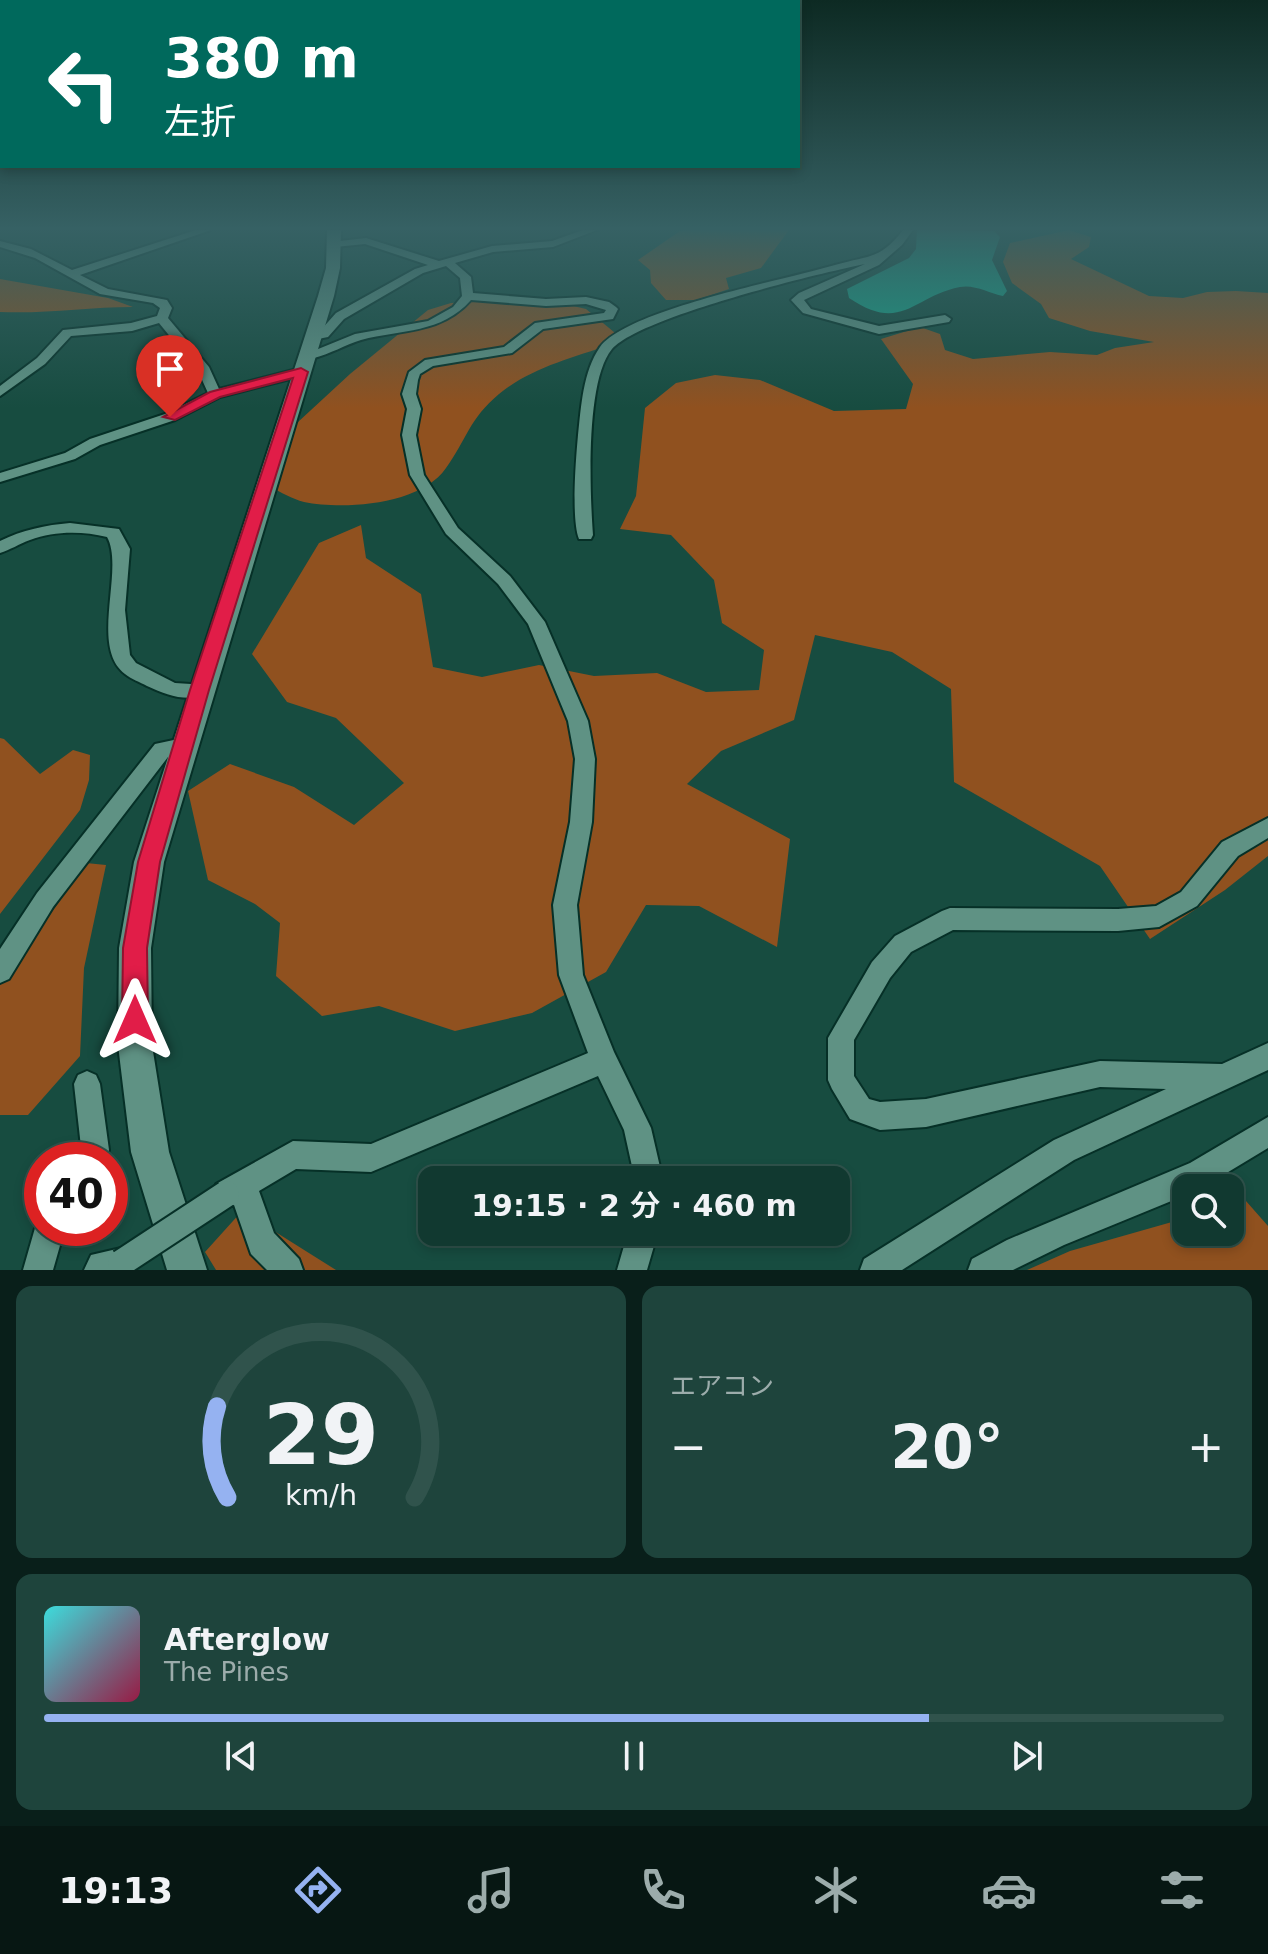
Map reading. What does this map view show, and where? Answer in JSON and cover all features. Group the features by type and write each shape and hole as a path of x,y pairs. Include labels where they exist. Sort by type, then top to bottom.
{"street":[{"path":"100,289 163,302 166,308 162,318"},
{"path":"187,1270 150,1152 135,1045 137,934 149,862 183,746 327,289"},
{"path":"312,338 324,334 340,316 386,289"},
{"path":"0,478 70,456 95,442 170,417 215,394 304,364 344,341 439,323 461,306 468,297 467,289"},
{"path":"585,535 584,447 596,367 606,348 645,325 685,310 763,289"},
{"path":"818,289 803,295 797,300 799,305 807,311 879,330 945,319"},
{"path":"468,297 510,296 540,302 587,302 606,304 612,309 609,316 539,326 508,350 429,363 415,372 409,394 414,409 409,435 417,475 452,531 504,580 536,622 578,721 585,759 581,822 565,905 571,975 604,1060 637,1128 646,1166"},
{"path":"0,392 41,361 67,333 132,327 162,318"},
{"path":"162,318 204,370 215,394"},
{"path":"0,548 18,537 65,528 94,528 113,533 122,549 116,610 121,655 129,668 172,690 200,690"},
{"path":"0,971 45,900 162,750 183,746"},
{"path":"1226,1077 1100,1074 926,1113 880,1116 860,1109 841,1080 841,1038 881,970 903,944 950,919 1118,920 1159,916 1189,899 1230,849 1268,827"},
{"path":"875,1270 1064,1150 1268,1056"},
{"path":"106,1267 293,1155 371,1158 604,1060"},
{"path":"87,1084 94,1142"},
{"path":"983,1270 1015,1251 1167,1190 1237,1156 1268,1131"},
{"path":"234,1190 262,1243 288,1270"},
{"path":"38,1270 45,1246"},
{"path":"632,1270 639,1246"}],"shaded area":[{"path":"0,289 58,289 108,298 133,307 33,312 0,312"},
{"path":"657,289 728,289 696,300 666,300"},
{"path":"847,289 953,289 895,313 882,313 849,298"},
{"path":"980,289 1006,289 1003,296"},
{"path":"1021,289 1135,289 1149,296 1183,298 1207,292 1268,293 1268,856 1225,890 1150,939 1100,866 954,782 951,689 892,652 815,635 794,720 721,751 687,784 790,839 777,947 699,906 646,905 606,972 532,1013 455,1031 379,1006 322,1016 276,976 280,923 255,904 208,880 188,791 230,764 294,787 354,825 404,783 336,718 287,702 252,654 319,543 361,525 366,558 421,594 433,667 482,677 539,665 594,676 657,673 706,692 759,690 764,650 722,623 714,580 671,535 620,529 636,496 645,408 676,383 715,375 760,380 834,411 906,409 913,384 881,339 920,327 940,334 945,350 973,359 1050,352 1097,355 1115,348 1154,342 1090,331 1049,318 1041,304"},
{"path":"451,303 565,304 586,309 620,337 610,345 538,370 499,394 475,421 446,468 419,490 381,502 340,505 304,502 270,487 272,446 350,374 428,310"},
{"path":"0,738 40,774 73,750 90,755 89,780 80,810 0,914"},
{"path":"86,863 106,865 84,968 80,1056 28,1115 0,1115 0,961 13,968"},
{"path":"1244,1202 1268,1226 1268,1270 1027,1270 1070,1251 1172,1222 1172,1246 1244,1246"},
{"path":"242,1211 336,1270 216,1270 205,1252"}],"route":[{"path":"135,1020 135,948 149,862 301,372 215,394 170,417"}]}
